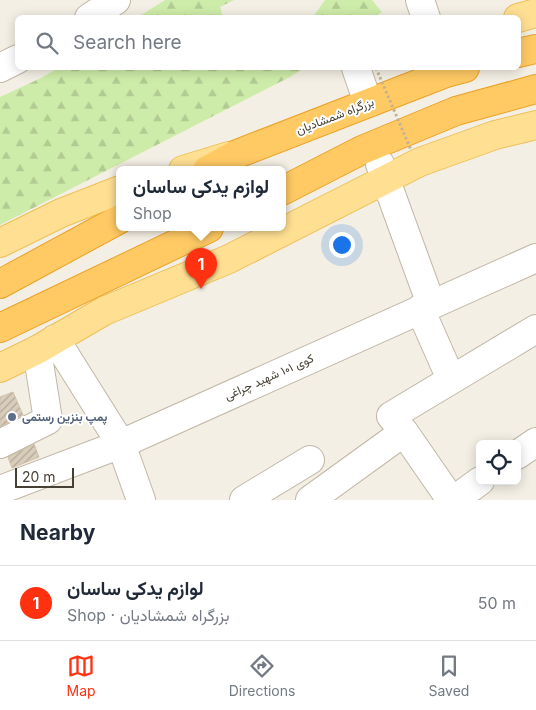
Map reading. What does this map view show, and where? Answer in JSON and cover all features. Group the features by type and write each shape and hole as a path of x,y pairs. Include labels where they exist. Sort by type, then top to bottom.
{"highway":[{"path":"521,52 536,48"},
{"name":"بزرگراه شمشادیان","path":"214,166 237,154 449,70"},
{"path":"286,189 377,169 456,112 536,89"},
{"path":"5,282 116,221"},
{"path":"0,328 203,231"}],"main road":[{"path":"521,17 536,13"},
{"path":"286,217 377,169 420,162 486,138 536,125"},
{"path":"197,166 237,154"},
{"path":"0,243 61,213 116,192"},
{"path":"104,311 210,231"},
{"path":"0,368 104,311 230,259 249,237 260,231"}],"street":[{"path":"94,15 116,0"},
{"path":"420,0 425,15"},
{"path":"0,68 15,60"},
{"path":"357,70 368,103"},
{"path":"377,169 451,380"},
{"name":"کوی ۱۰۱ شهید چراغی","path":"0,490 121,444 536,258"},
{"path":"476,484 452,500 391,416 536,329"},
{"path":"46,344 121,444 141,500"},
{"path":"0,444 48,420 46,344"},
{"path":"310,500 404,432"},
{"path":"521,452 536,442"},
{"path":"244,500 310,460"},
{"path":"0,490 4,500"}],"path":[{"path":"377,70 411,150"}],"green space":[{"path":"165,0 234,0 220,7 222,15 141,15"},
{"path":"325,0 372,0 382,12 377,15 314,15"},
{"path":"55,70 301,70 0,225 0,97"}],"building":[{"path":"13,392 23,415 0,427 0,397"},
{"path":"34,444 39,457 12,468 8,457"}],"place":[{"name":"لوازم یدکی ساسان","path":"201,289"},
{"name":"پمپ بنزین رستمی","path":"12,417"}]}
